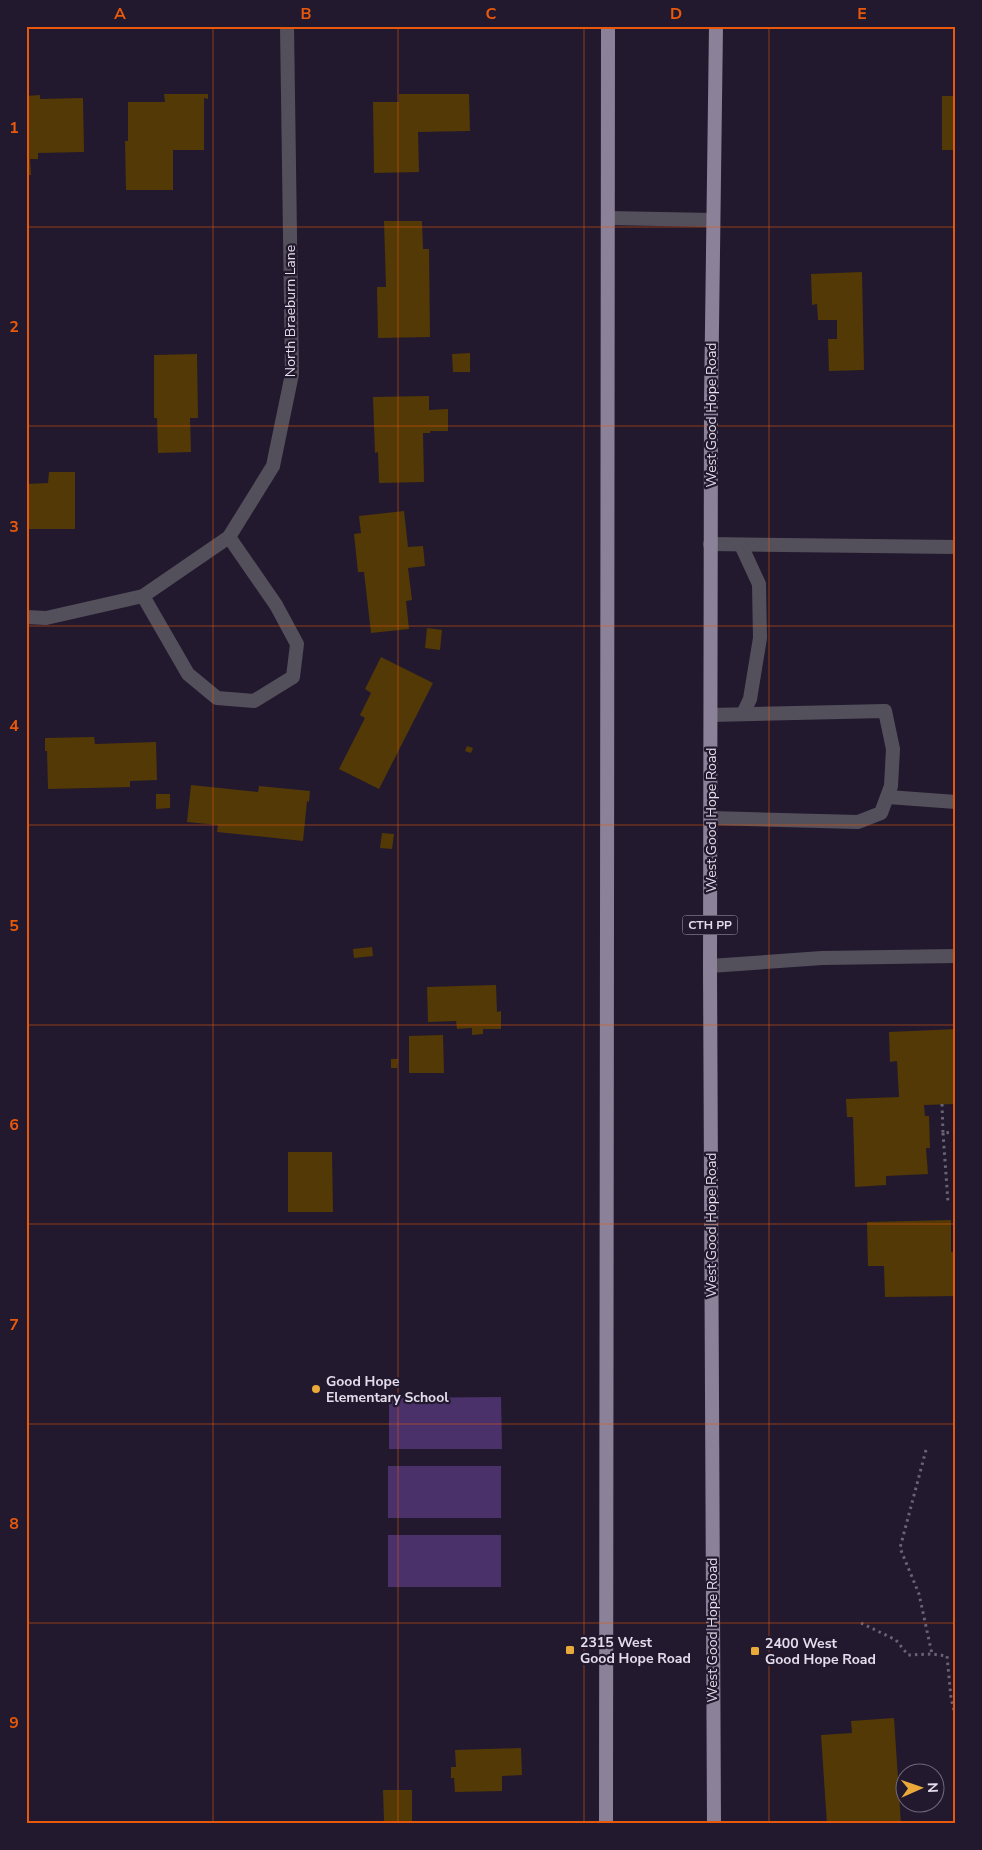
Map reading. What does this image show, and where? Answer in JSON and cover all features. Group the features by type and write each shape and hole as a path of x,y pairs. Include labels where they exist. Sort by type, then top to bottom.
{"main road":[{"path":"606,1824 608,26"},
{"name":"West Good Hope Road","path":"714,1824 710,544 716,26"}],"street":[{"name":"North Braeburn Lane","path":"26,618 46,618 143,596 229,537 274,466 292,374 287,26"},
{"path":"608,218 713,220"},
{"path":"143,596 188,674 217,698 254,701 293,677 297,644 276,605 229,537"},
{"path":"710,544 956,547"},
{"path":"741,545 759,584 760,638 750,699 743,714"},
{"path":"711,715 885,711 893,749 891,786 881,813 858,822 711,818"},
{"path":"888,797 956,802"},
{"path":"710,966 822,958 956,956"}],"path":[{"path":"942,1104 948,1202"},
{"path":"943,1133 956,1132"},
{"path":"926,1450 900,1548 918,1594 932,1654"},
{"path":"861,1623 896,1640 908,1655 932,1654 947,1656 951,1698 956,1718"}],"shaded area":[{"path":"501,1397 502,1449 389,1449 389,1398"},
{"path":"388,1466 501,1466 501,1518 388,1518"},
{"path":"388,1535 501,1535 501,1587 388,1587"}],"building":[{"path":"164,94 208,94 208,99 204,98 204,150 173,150 173,190 126,190 125,141 128,141 128,102 165,102"},
{"path":"399,94 469,94 470,131 418,132 419,172 374,173 373,102 399,102"},
{"path":"40,95 40,99 83,98 84,152 38,153 38,159 30,159 31,175 26,175 26,96"},
{"path":"942,96 956,96 956,150 942,150"},
{"path":"384,221 422,221 423,249 429,249 430,337 378,338 377,287 386,287"},
{"path":"862,272 864,370 829,371 828,339 837,339 837,320 818,320 817,304 812,305 811,274"},
{"path":"470,353 470,372 453,372 452,354"},
{"path":"197,354 198,418 190,418 191,452 158,453 157,418 154,418 154,355"},
{"path":"429,396 429,410 448,409 448,431 423,433 424,482 379,483 378,452 375,453 373,397"},
{"path":"49,472 75,472 75,529 26,529 26,484 48,483"},
{"path":"404,511 408,547 423,546 425,566 408,568 412,600 406,601 409,629 371,633 364,572 358,572 354,534 361,533 359,516"},
{"path":"427,628 442,630 440,650 425,648"},
{"path":"381,657 433,683 379,789 339,769 365,718 360,715 371,693 365,689"},
{"path":"94,737 95,744 156,742 157,780 130,781 130,787 48,789 45,738"},
{"path":"467,746 473,748 471,753 465,751"},
{"path":"191,785 258,792 259,786 310,791 309,802 307,801 303,841 217,832 218,825 187,822"},
{"path":"156,794 170,794 170,808 156,809"},
{"path":"382,833 394,834 392,849 380,848"},
{"path":"372,947 373,956 354,958 353,949"},
{"path":"496,985 497,1012 501,1011 501,1029 483,1029 483,1034 472,1035 472,1028 457,1029 456,1021 428,1022 427,987"},
{"path":"956,1029 956,1104 924,1105 925,1116 929,1116 930,1148 926,1148 928,1174 886,1176 886,1185 855,1187 853,1117 847,1117 846,1099 899,1097 897,1061 890,1062 889,1032"},
{"path":"443,1035 444,1073 409,1073 409,1036"},
{"path":"391,1059 398,1059 397,1068 391,1068"},
{"path":"288,1152 332,1152 333,1212 288,1212"},
{"path":"951,1220 951,1252 956,1252 956,1296 885,1297 884,1266 868,1266 867,1222"},
{"path":"894,1718 897,1762 894,1762 894,1812 900,1812 901,1824 827,1824 821,1735 852,1733 851,1721"},
{"path":"521,1748 522,1775 502,1776 502,1791 455,1792 454,1778 451,1778 451,1767 456,1767 455,1750"},
{"path":"383,1790 412,1790 412,1821 384,1821"}],"place":[{"name":"Good Hope Elementary School","path":"316,1389"},
{"name":"2315 West Good Hope Road","path":"570,1650"},
{"name":"2400 West Good Hope Road","path":"755,1651"}]}
